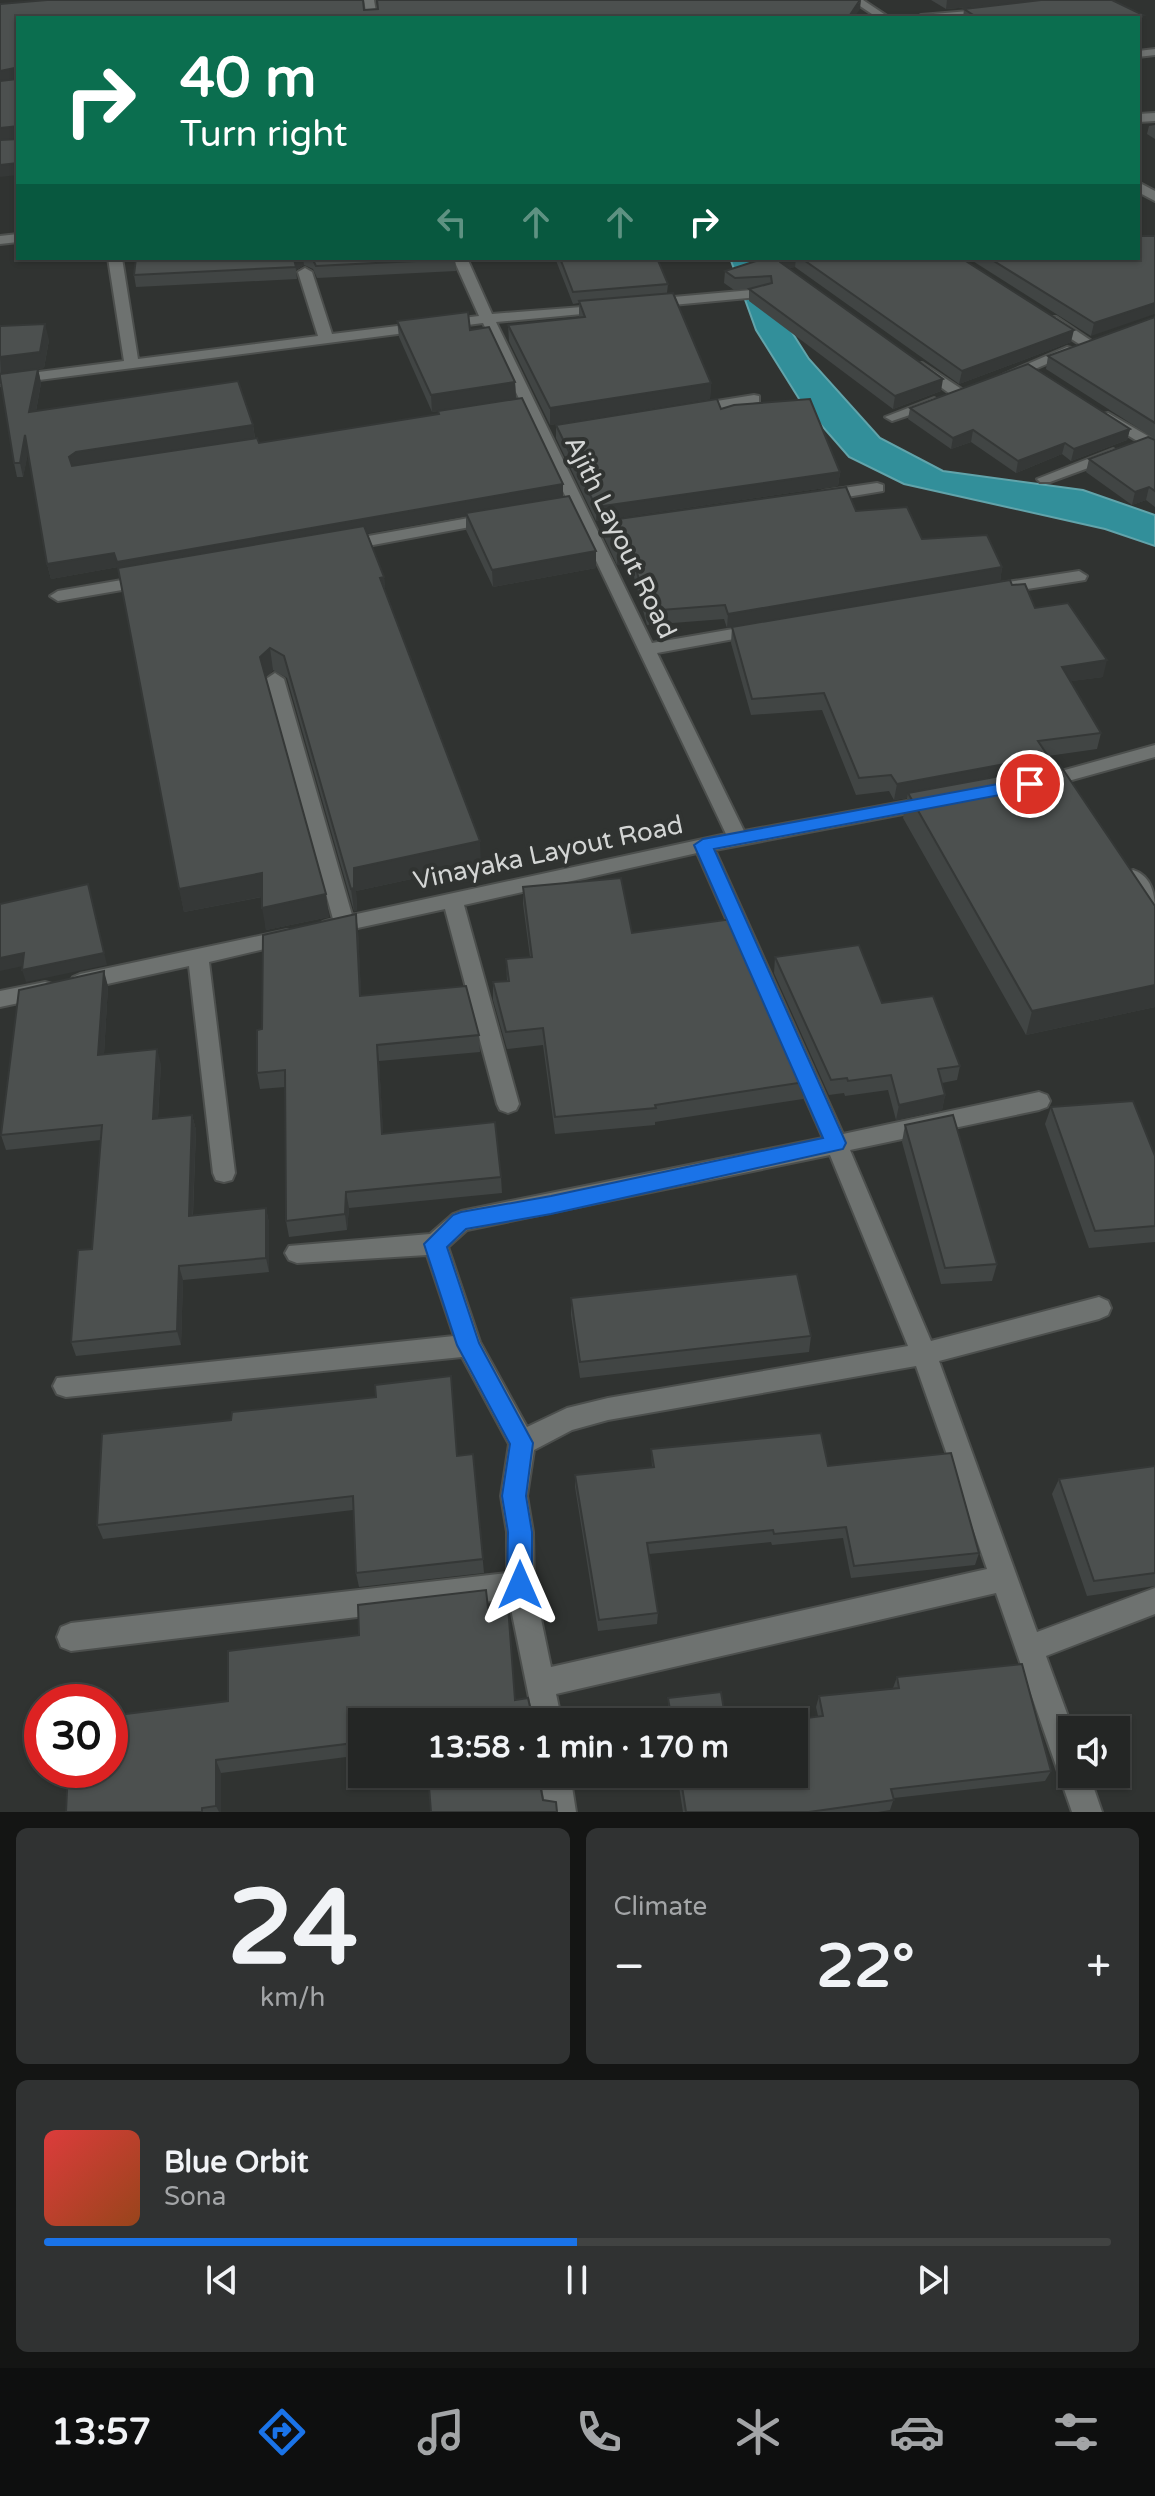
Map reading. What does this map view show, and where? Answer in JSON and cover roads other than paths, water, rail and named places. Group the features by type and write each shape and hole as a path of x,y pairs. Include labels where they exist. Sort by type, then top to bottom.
{"street":[{"path":"856,0 882,16"},
{"path":"940,16 999,10"},
{"path":"115,260 131,363"},
{"name":"Ajith Layout Road","path":"461,260 522,405 550,432 566,506 597,529 646,650 738,838"},
{"path":"305,272 326,339"},
{"path":"639,304 763,293"},
{"path":"0,381 484,319 623,306"},
{"path":"892,417 972,388 1036,372 1095,341 1039,312"},
{"path":"910,358 972,388"},
{"path":"678,411 754,399"},
{"path":"1095,409 1151,444"},
{"path":"1045,479 1151,444"},
{"path":"801,499 877,488"},
{"path":"324,549 512,515"},
{"path":"988,590 1079,576"},
{"path":"58,596 168,577"},
{"path":"646,650 772,628"},
{"path":"275,679 344,923"},
{"path":"1029,784 1064,785 1155,751"},
{"name":"Vinayaka Layout Road","path":"0,999 703,845 953,798"},
{"path":"703,845 836,1143 924,1354 1058,1728"},
{"path":"1117,855 1155,905"},
{"path":"453,900 508,1104"},
{"path":"198,957 224,1173"},
{"path":"297,1253 435,1244 461,1221 551,1205 1039,1101"},
{"path":"435,1244 469,1345 522,1443 514,1496 520,1532 520,1585 546,1708"},
{"path":"522,1443 567,1420 608,1409 924,1354 1099,1308"},
{"path":"66,1386 469,1345"},
{"path":"542,1683 1006,1578"},
{"path":"71,1637 520,1585"},
{"path":"1030,1648 1155,1601"},
{"path":"557,1788 561,1812"},
{"path":"1079,1788 1087,1812"}],"water":[{"path":"731,260 763,260 788,326 809,359 880,438 943,471 1083,490 1155,515 1155,546 1105,529 904,484 849,457 801,402 756,330"}]}
